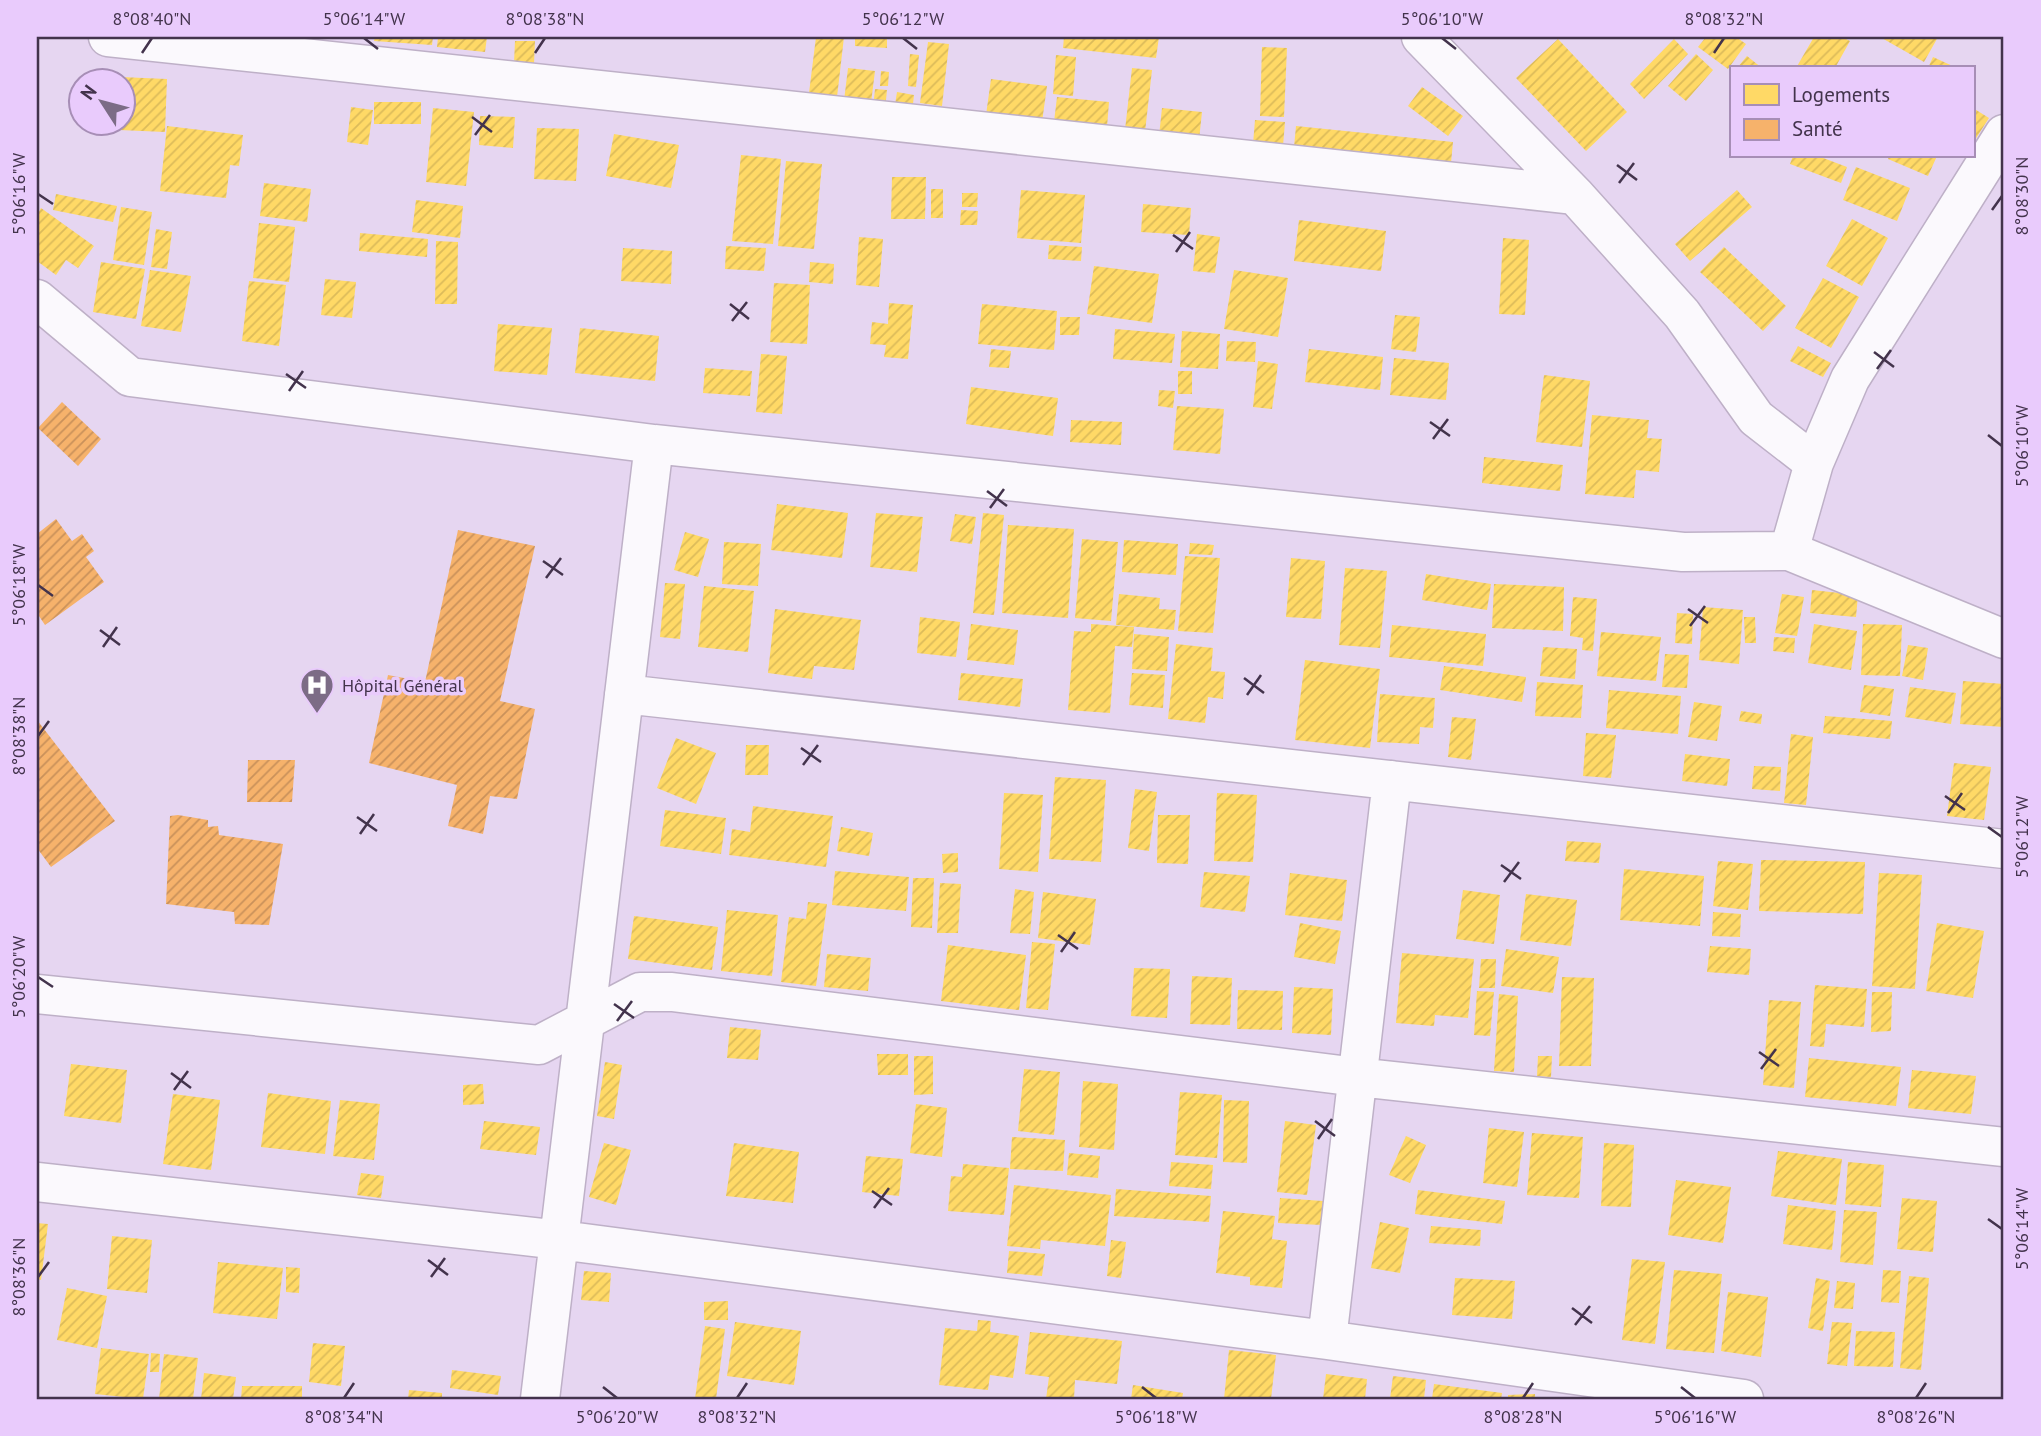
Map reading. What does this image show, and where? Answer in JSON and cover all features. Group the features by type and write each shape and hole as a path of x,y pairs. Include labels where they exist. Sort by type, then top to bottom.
{"street":[{"path":"108,37 1575,195"},
{"path":"1421,37 1575,195 1682,313 1756,418 1814,463"},
{"path":"1789,551 1814,463 1850,379 2004,134"},
{"path":"37,299 130,377 654,444 1683,552 1789,551 2004,639"},
{"path":"540,1399 654,444"},
{"path":"624,694 2004,849"},
{"path":"1327,1340 1392,780"},
{"path":"37,993 538,1045 640,992 672,992 1357,1077 2004,1147"},
{"path":"37,1182 559,1240 1327,1340 1744,1399"}],"building: Logements":[{"path":"375,37 433,37 432,45 374,41"},
{"path":"438,37 487,37 485,52 437,47"},
{"path":"816,37 844,37 837,97 809,93"},
{"path":"855,37 887,37 887,48 855,46"},
{"path":"1064,37 1159,37 1156,58 1063,48"},
{"path":"1706,37 1736,37 1746,44 1728,69 1698,47"},
{"path":"1814,37 1842,37 1850,41 1836,66 1797,66"},
{"path":"1880,37 1938,37 1924,62"},
{"path":"1558,39 1627,112 1586,151 1516,78"},
{"path":"1674,39 1688,54 1644,99 1630,84"},
{"path":"515,41 535,41 534,64 514,63"},
{"path":"928,42 949,44 942,106 920,103"},
{"path":"1262,47 1287,48 1284,117 1260,116"},
{"path":"910,54 919,55 916,87 908,86"},
{"path":"1696,54 1713,70 1686,101 1668,86"},
{"path":"1056,55 1076,57 1073,96 1053,94"},
{"path":"1747,56 1760,66 1739,66"},
{"path":"1933,57 1953,66 1929,66"},
{"path":"848,68 875,71 870,111 843,109"},
{"path":"1132,68 1152,70 1145,132 1125,130"},
{"path":"881,71 889,72 888,86 880,86"},
{"path":"136,78 167,79 165,132 136,131"},
{"path":"991,79 1047,86 1042,122 986,115"},
{"path":"1422,87 1463,116 1448,136 1408,106"},
{"path":"875,89 887,90 885,110 873,109"},
{"path":"897,92 914,95 912,113 894,111"},
{"path":"1057,97 1109,102 1107,127 1054,122"},
{"path":"374,102 421,102 421,124 374,124"},
{"path":"351,107 373,110 368,145 347,142"},
{"path":"433,108 474,112 466,186 426,182"},
{"path":"1162,108 1202,112 1199,140 1159,136"},
{"path":"1974,109 1989,118 1974,141"},
{"path":"480,116 515,117 513,148 479,145"},
{"path":"1255,120 1285,122 1283,146 1253,144"},
{"path":"167,126 243,135 239,166 230,165 226,198 160,191"},
{"path":"1296,126 1453,142 1451,163 1294,147"},
{"path":"537,128 579,129 576,181 534,179"},
{"path":"614,134 679,145 671,188 606,176"},
{"path":"741,155 781,159 773,244 732,241"},
{"path":"1792,158 1823,158 1847,167 1841,183 1790,164"},
{"path":"1888,158 1936,158 1928,176"},
{"path":"786,161 822,164 814,249 778,246"},
{"path":"1856,167 1910,188 1897,221 1843,200"},
{"path":"892,177 926,177 925,219 891,219"},
{"path":"264,183 311,189 307,222 260,216"},
{"path":"931,189 943,189 943,218 931,218"},
{"path":"1021,190 1085,195 1081,243 1017,238"},
{"path":"1737,190 1752,207 1690,261 1675,244"},
{"path":"962,193 978,193 977,207 962,207"},
{"path":"56,194 117,206 113,222 53,210"},
{"path":"416,200 463,206 460,238 412,232"},
{"path":"1143,204 1191,208 1189,235 1141,232"},
{"path":"121,207 152,212 144,265 113,260"},
{"path":"41,208 94,246 78,268 66,260 56,275 37,261 37,215"},
{"path":"961,210 978,211 977,225 960,225"},
{"path":"1852,219 1888,238 1862,286 1826,266"},
{"path":"1299,220 1386,231 1381,271 1294,261"},
{"path":"259,223 295,227 289,282 253,278"},
{"path":"156,229 172,232 167,269 151,267"},
{"path":"360,233 428,239 427,257 359,251"},
{"path":"1197,234 1220,237 1215,273 1193,271"},
{"path":"859,237 883,239 879,287 856,285"},
{"path":"1503,238 1529,240 1525,315 1499,314"},
{"path":"436,241 458,242 457,304 435,304"},
{"path":"1049,245 1082,247 1081,261 1048,259"},
{"path":"726,246 766,248 764,271 725,269"},
{"path":"1724,247 1786,306 1763,331 1700,272"},
{"path":"623,248 672,251 671,284 621,281"},
{"path":"101,262 145,269 136,319 93,312"},
{"path":"810,262 834,264 833,284 809,282"},
{"path":"1094,266 1159,274 1152,323 1087,314"},
{"path":"150,270 191,276 181,332 141,326"},
{"path":"1234,270 1288,278 1278,337 1224,329"},
{"path":"1823,278 1859,297 1831,348 1795,328"},
{"path":"325,279 356,282 352,318 321,315"},
{"path":"249,281 286,285 279,346 242,341"},
{"path":"774,283 810,285 807,344 770,342"},
{"path":"889,303 913,305 908,359 884,357 886,345 870,344 872,322 888,324"},
{"path":"982,304 1057,311 1054,350 978,344"},
{"path":"1395,315 1420,317 1416,352 1391,349"},
{"path":"1060,317 1080,317 1079,335 1060,335"},
{"path":"498,324 552,328 547,375 494,371"},
{"path":"580,328 659,336 655,381 575,373"},
{"path":"1115,329 1175,334 1172,363 1113,359"},
{"path":"1182,331 1220,334 1218,369 1180,367"},
{"path":"1227,341 1256,342 1255,362 1226,361"},
{"path":"1798,346 1831,363 1823,377 1790,361"},
{"path":"991,349 1011,351 1009,368 989,367"},
{"path":"1309,349 1383,357 1380,390 1305,382"},
{"path":"761,354 787,356 782,414 756,412"},
{"path":"1394,358 1449,363 1446,400 1390,395"},
{"path":"1258,361 1278,364 1272,409 1253,407"},
{"path":"705,368 752,371 750,396 703,393"},
{"path":"1178,371 1192,371 1192,394 1178,394"},
{"path":"1544,375 1590,381 1582,447 1536,442"},
{"path":"971,387 1058,398 1053,436 966,424"},
{"path":"1159,390 1175,391 1173,408 1158,406"},
{"path":"1177,406 1224,409 1220,454 1173,450"},
{"path":"1592,415 1649,420 1647,438 1662,439 1659,472 1636,470 1634,498 1585,494"},
{"path":"1071,420 1122,422 1121,445 1070,442"},
{"path":"1484,457 1563,465 1560,491 1482,483"},
{"path":"777,504 848,513 842,558 771,550"},
{"path":"876,513 923,517 917,572 870,567"},
{"path":"983,513 1004,515 994,615 973,613"},
{"path":"955,514 976,517 972,544 950,541"},
{"path":"1008,525 1074,529 1068,618 1002,613"},
{"path":"685,532 709,539 698,577 674,570"},
{"path":"1082,539 1118,542 1111,621 1075,618"},
{"path":"1124,540 1178,544 1176,575 1122,572"},
{"path":"724,542 761,544 758,586 722,584"},
{"path":"1190,543 1214,545 1212,555 1189,554"},
{"path":"1185,556 1220,558 1213,633 1178,631"},
{"path":"1291,558 1325,561 1321,619 1286,617"},
{"path":"1345,568 1387,571 1380,648 1339,645"},
{"path":"1426,574 1491,584 1487,610 1422,600"},
{"path":"665,583 685,584 680,639 660,637"},
{"path":"1494,584 1564,587 1563,631 1492,628"},
{"path":"704,586 754,591 748,652 698,647"},
{"path":"1812,590 1858,595 1856,617 1810,613"},
{"path":"1119,594 1160,598 1159,609 1176,610 1174,630 1116,625"},
{"path":"1782,594 1804,597 1797,636 1775,633"},
{"path":"1573,597 1597,599 1593,651 1582,650 1583,638 1570,636"},
{"path":"1703,607 1743,610 1739,664 1699,660"},
{"path":"775,609 861,620 854,670 814,666 812,679 768,673"},
{"path":"1677,613 1693,614 1692,644 1675,643"},
{"path":"920,617 960,622 956,657 917,653"},
{"path":"1744,617 1755,617 1756,643 1745,643"},
{"path":"971,624 1018,630 1014,665 967,660"},
{"path":"1091,624 1134,627 1132,647 1115,646 1110,713 1068,710 1074,631 1091,632"},
{"path":"1814,624 1857,631 1851,670 1808,663"},
{"path":"1863,624 1902,625 1900,676 1861,675"},
{"path":"1392,625 1486,634 1483,666 1389,657"},
{"path":"1601,632 1661,637 1656,681 1597,676"},
{"path":"1134,634 1169,637 1167,671 1132,669"},
{"path":"1774,637 1795,638 1794,653 1773,651"},
{"path":"1176,644 1213,648 1211,671 1225,672 1223,699 1208,697 1205,723 1168,719"},
{"path":"1908,645 1928,648 1923,680 1902,676"},
{"path":"1543,647 1577,649 1575,679 1540,676"},
{"path":"1665,654 1689,655 1687,688 1662,687"},
{"path":"1305,660 1380,669 1370,748 1295,740"},
{"path":"1444,666 1526,677 1522,702 1440,690"},
{"path":"961,673 1023,679 1020,707 958,700"},
{"path":"1132,673 1165,675 1163,708 1129,705"},
{"path":"1963,681 2004,684 2004,727 1960,724"},
{"path":"1537,682 1583,685 1581,718 1535,716"},
{"path":"1864,685 1894,689 1890,716 1860,712"},
{"path":"1910,687 1956,693 1951,724 1905,717"},
{"path":"1609,690 1681,696 1678,734 1606,728"},
{"path":"1380,694 1435,698 1433,728 1420,727 1419,744 1377,742"},
{"path":"1694,702 1722,706 1717,741 1688,737"},
{"path":"1741,711 1762,714 1761,724 1739,721"},
{"path":"1825,716 1892,721 1890,739 1823,733"},
{"path":"1452,717 1476,719 1471,760 1448,757"},
{"path":"1586,733 1616,735 1611,778 1583,776"},
{"path":"1791,734 1813,737 1806,805 1784,803"},
{"path":"676,738 716,753 696,804 657,788"},
{"path":"746,745 769,745 768,775 745,775"},
{"path":"1685,754 1730,759 1727,786 1682,781"},
{"path":"1954,763 1991,767 1984,820 1947,816"},
{"path":"1754,766 1781,767 1780,791 1752,789"},
{"path":"1055,777 1106,780 1101,862 1049,859"},
{"path":"1135,789 1157,792 1149,851 1128,848"},
{"path":"1004,793 1043,795 1038,872 999,869"},
{"path":"1217,793 1257,795 1253,862 1214,861"},
{"path":"753,806 833,816 826,867 729,855 732,829 750,832"},
{"path":"665,810 726,818 721,854 660,846"},
{"path":"1158,815 1190,815 1188,864 1157,863"},
{"path":"841,827 873,833 869,856 837,851"},
{"path":"1567,841 1601,843 1599,863 1565,861"},
{"path":"958,853 958,872 943,873 942,854"},
{"path":"1761,860 1865,862 1863,914 1759,911"},
{"path":"1718,861 1753,864 1748,910 1713,906"},
{"path":"1624,869 1704,876 1700,926 1620,920"},
{"path":"835,871 909,877 906,911 832,905"},
{"path":"1204,872 1250,876 1245,912 1200,907"},
{"path":"1290,873 1347,880 1342,921 1285,915"},
{"path":"1879,873 1922,875 1915,989 1872,986"},
{"path":"913,878 934,878 932,928 911,927"},
{"path":"940,883 961,884 958,933 937,933"},
{"path":"1015,889 1034,892 1030,934 1010,933"},
{"path":"1463,890 1500,895 1494,944 1456,939"},
{"path":"1043,892 1096,899 1090,945 1038,938"},
{"path":"1526,894 1577,900 1571,946 1520,940"},
{"path":"808,902 827,904 816,986 781,982 789,917 806,919"},
{"path":"727,910 778,915 772,976 721,971"},
{"path":"1713,912 1741,914 1740,937 1712,936"},
{"path":"634,916 718,927 712,970 628,959"},
{"path":"1300,923 1341,931 1335,964 1294,957"},
{"path":"1937,923 1984,931 1973,998 1926,991"},
{"path":"1032,942 1055,944 1048,1010 1026,1008"},
{"path":"948,945 1026,955 1019,1010 941,1001"},
{"path":"1710,946 1751,949 1749,975 1707,972"},
{"path":"1506,949 1559,957 1553,993 1501,986"},
{"path":"1402,953 1474,959 1468,1018 1435,1015 1434,1026 1396,1023"},
{"path":"827,954 871,958 868,991 824,987"},
{"path":"1481,959 1496,959 1495,988 1479,988"},
{"path":"1134,968 1170,969 1167,1018 1131,1016"},
{"path":"1192,976 1232,978 1230,1025 1190,1024"},
{"path":"1562,977 1594,978 1591,1066 1559,1066"},
{"path":"1815,985 1867,989 1864,1027 1826,1024 1824,1047 1810,1046"},
{"path":"1294,987 1333,989 1331,1035 1292,1033"},
{"path":"1238,990 1283,991 1282,1030 1237,1029"},
{"path":"1477,991 1494,992 1490,1036 1474,1035"},
{"path":"1872,992 1892,992 1891,1031 1871,1032"},
{"path":"1499,994 1518,996 1514,1072 1494,1071"},
{"path":"1769,1000 1801,1002 1794,1088 1763,1085"},
{"path":"730,1027 761,1030 758,1060 727,1058"},
{"path":"877,1054 908,1054 908,1075 878,1075"},
{"path":"914,1056 933,1056 933,1094 914,1095"},
{"path":"1538,1056 1552,1056 1551,1077 1537,1076"},
{"path":"1809,1058 1901,1067 1896,1106 1805,1097"},
{"path":"605,1062 622,1065 614,1119 597,1116"},
{"path":"71,1064 127,1070 121,1123 64,1116"},
{"path":"1024,1069 1060,1072 1054,1135 1018,1131"},
{"path":"1912,1070 1976,1076 1971,1114 1908,1108"},
{"path":"1083,1081 1118,1084 1114,1150 1079,1147"},
{"path":"483,1084 484,1104 463,1105 463,1085"},
{"path":"1180,1092 1222,1095 1217,1158 1175,1155"},
{"path":"268,1093 331,1101 325,1154 261,1147"},
{"path":"173,1094 220,1100 211,1170 163,1164"},
{"path":"340,1100 380,1104 374,1160 333,1156"},
{"path":"1224,1100 1249,1101 1247,1163 1223,1162"},
{"path":"916,1104 947,1108 942,1157 910,1153"},
{"path":"484,1121 540,1127 536,1155 480,1149"},
{"path":"1285,1121 1316,1125 1307,1195 1277,1192"},
{"path":"1489,1128 1524,1132 1517,1187 1483,1183"},
{"path":"1532,1133 1583,1137 1579,1198 1527,1195"},
{"path":"1406,1136 1426,1145 1410,1183 1389,1175"},
{"path":"1012,1137 1065,1140 1063,1171 1010,1169"},
{"path":"604,1143 631,1150 616,1205 589,1197"},
{"path":"734,1143 799,1152 793,1203 726,1196"},
{"path":"1604,1143 1634,1145 1631,1207 1601,1206"},
{"path":"1778,1151 1842,1159 1836,1205 1771,1196"},
{"path":"1069,1153 1100,1156 1098,1178 1067,1175"},
{"path":"866,1156 903,1159 899,1196 862,1192"},
{"path":"1171,1162 1213,1165 1211,1189 1169,1186"},
{"path":"1848,1162 1884,1165 1881,1207 1845,1204"},
{"path":"963,1164 1009,1168 1004,1215 948,1211 951,1176 962,1177"},
{"path":"361,1173 384,1176 381,1198 357,1195"},
{"path":"1676,1180 1731,1187 1723,1243 1668,1235"},
{"path":"1014,1185 1111,1195 1105,1246 1041,1240 1040,1249 1007,1246"},
{"path":"1116,1189 1211,1196 1209,1222 1114,1216"},
{"path":"1418,1190 1505,1201 1502,1224 1415,1214"},
{"path":"1280,1198 1323,1201 1322,1225 1278,1223"},
{"path":"1902,1198 1937,1201 1933,1252 1897,1249"},
{"path":"1788,1205 1836,1211 1832,1250 1783,1244"},
{"path":"1844,1210 1877,1212 1873,1265 1840,1262"},
{"path":"1223,1211 1275,1216 1272,1239 1287,1241 1282,1288 1250,1285 1250,1277 1216,1273"},
{"path":"1380,1222 1409,1228 1400,1273 1371,1268"},
{"path":"37,1223 48,1224 41,1280 37,1279"},
{"path":"1431,1226 1481,1230 1480,1246 1429,1243"},
{"path":"112,1236 152,1240 147,1293 107,1289"},
{"path":"1111,1240 1126,1242 1121,1278 1107,1276"},
{"path":"1009,1251 1045,1254 1042,1276 1007,1273"},
{"path":"1632,1259 1665,1262 1655,1344 1622,1340"},
{"path":"218,1262 283,1268 277,1319 213,1313"},
{"path":"286,1267 300,1268 299,1293 286,1292"},
{"path":"1674,1270 1722,1274 1714,1353 1666,1349"},
{"path":"1883,1270 1901,1271 1899,1303 1881,1302"},
{"path":"584,1271 611,1273 609,1302 581,1300"},
{"path":"1909,1276 1929,1278 1921,1370 1900,1368"},
{"path":"1455,1278 1515,1281 1512,1319 1452,1315"},
{"path":"1816,1278 1830,1281 1823,1331 1808,1328"},
{"path":"1837,1281 1855,1283 1853,1309 1834,1308"},
{"path":"67,1288 107,1296 97,1348 57,1340"},
{"path":"1728,1292 1768,1297 1761,1357 1721,1351"},
{"path":"728,1301 728,1320 704,1320 704,1302"},
{"path":"978,1320 991,1321 990,1332 1019,1336 1013,1378 990,1375 988,1390 939,1385 945,1328 977,1331"},
{"path":"735,1322 801,1331 794,1385 727,1376"},
{"path":"1832,1322 1852,1323 1847,1366 1827,1364"},
{"path":"705,1326 725,1329 716,1399 695,1399"},
{"path":"1856,1331 1895,1332 1893,1367 1854,1366"},
{"path":"1030,1332 1122,1341 1117,1384 1075,1380 1074,1399 1046,1399 1049,1377 1025,1374"},
{"path":"313,1343 345,1346 341,1386 309,1382"},
{"path":"101,1348 149,1354 143,1399 95,1394"},
{"path":"1229,1350 1276,1355 1271,1399 1224,1399"},
{"path":"151,1353 160,1354 159,1372 150,1372"},
{"path":"164,1354 198,1358 193,1399 159,1399"},
{"path":"452,1370 501,1376 498,1395 450,1388"},
{"path":"204,1373 236,1377 233,1399 201,1399"},
{"path":"1326,1374 1367,1379 1365,1399 1323,1399"},
{"path":"1393,1376 1426,1380 1424,1399 1390,1399"},
{"path":"1434,1384 1502,1393 1501,1399 1432,1399"},
{"path":"1133,1385 1183,1393 1182,1399 1131,1399"},
{"path":"242,1386 302,1386 302,1399 241,1399"},
{"path":"409,1390 442,1393 442,1399 408,1399"},
{"path":"1535,1394 1535,1399 1508,1399 1508,1395"}],"building: Santé":[{"path":"62,402 101,439 78,466 38,428"},
{"path":"56,519 72,541 82,534 94,551 86,557 104,582 45,625 37,613 37,534"},
{"path":"458,530 535,546 500,701 535,709 517,799 490,796 483,834 448,826 457,785 369,763 388,675 425,682"},
{"path":"37,720 115,821 51,867 37,848"},
{"path":"248,760 295,760 292,802 247,802"},
{"path":"170,816 208,820 208,827 218,826 219,835 283,844 269,925 235,924 234,912 166,904"}],"place":[{"name":"Hôpital Général","path":"317,715"}]}
